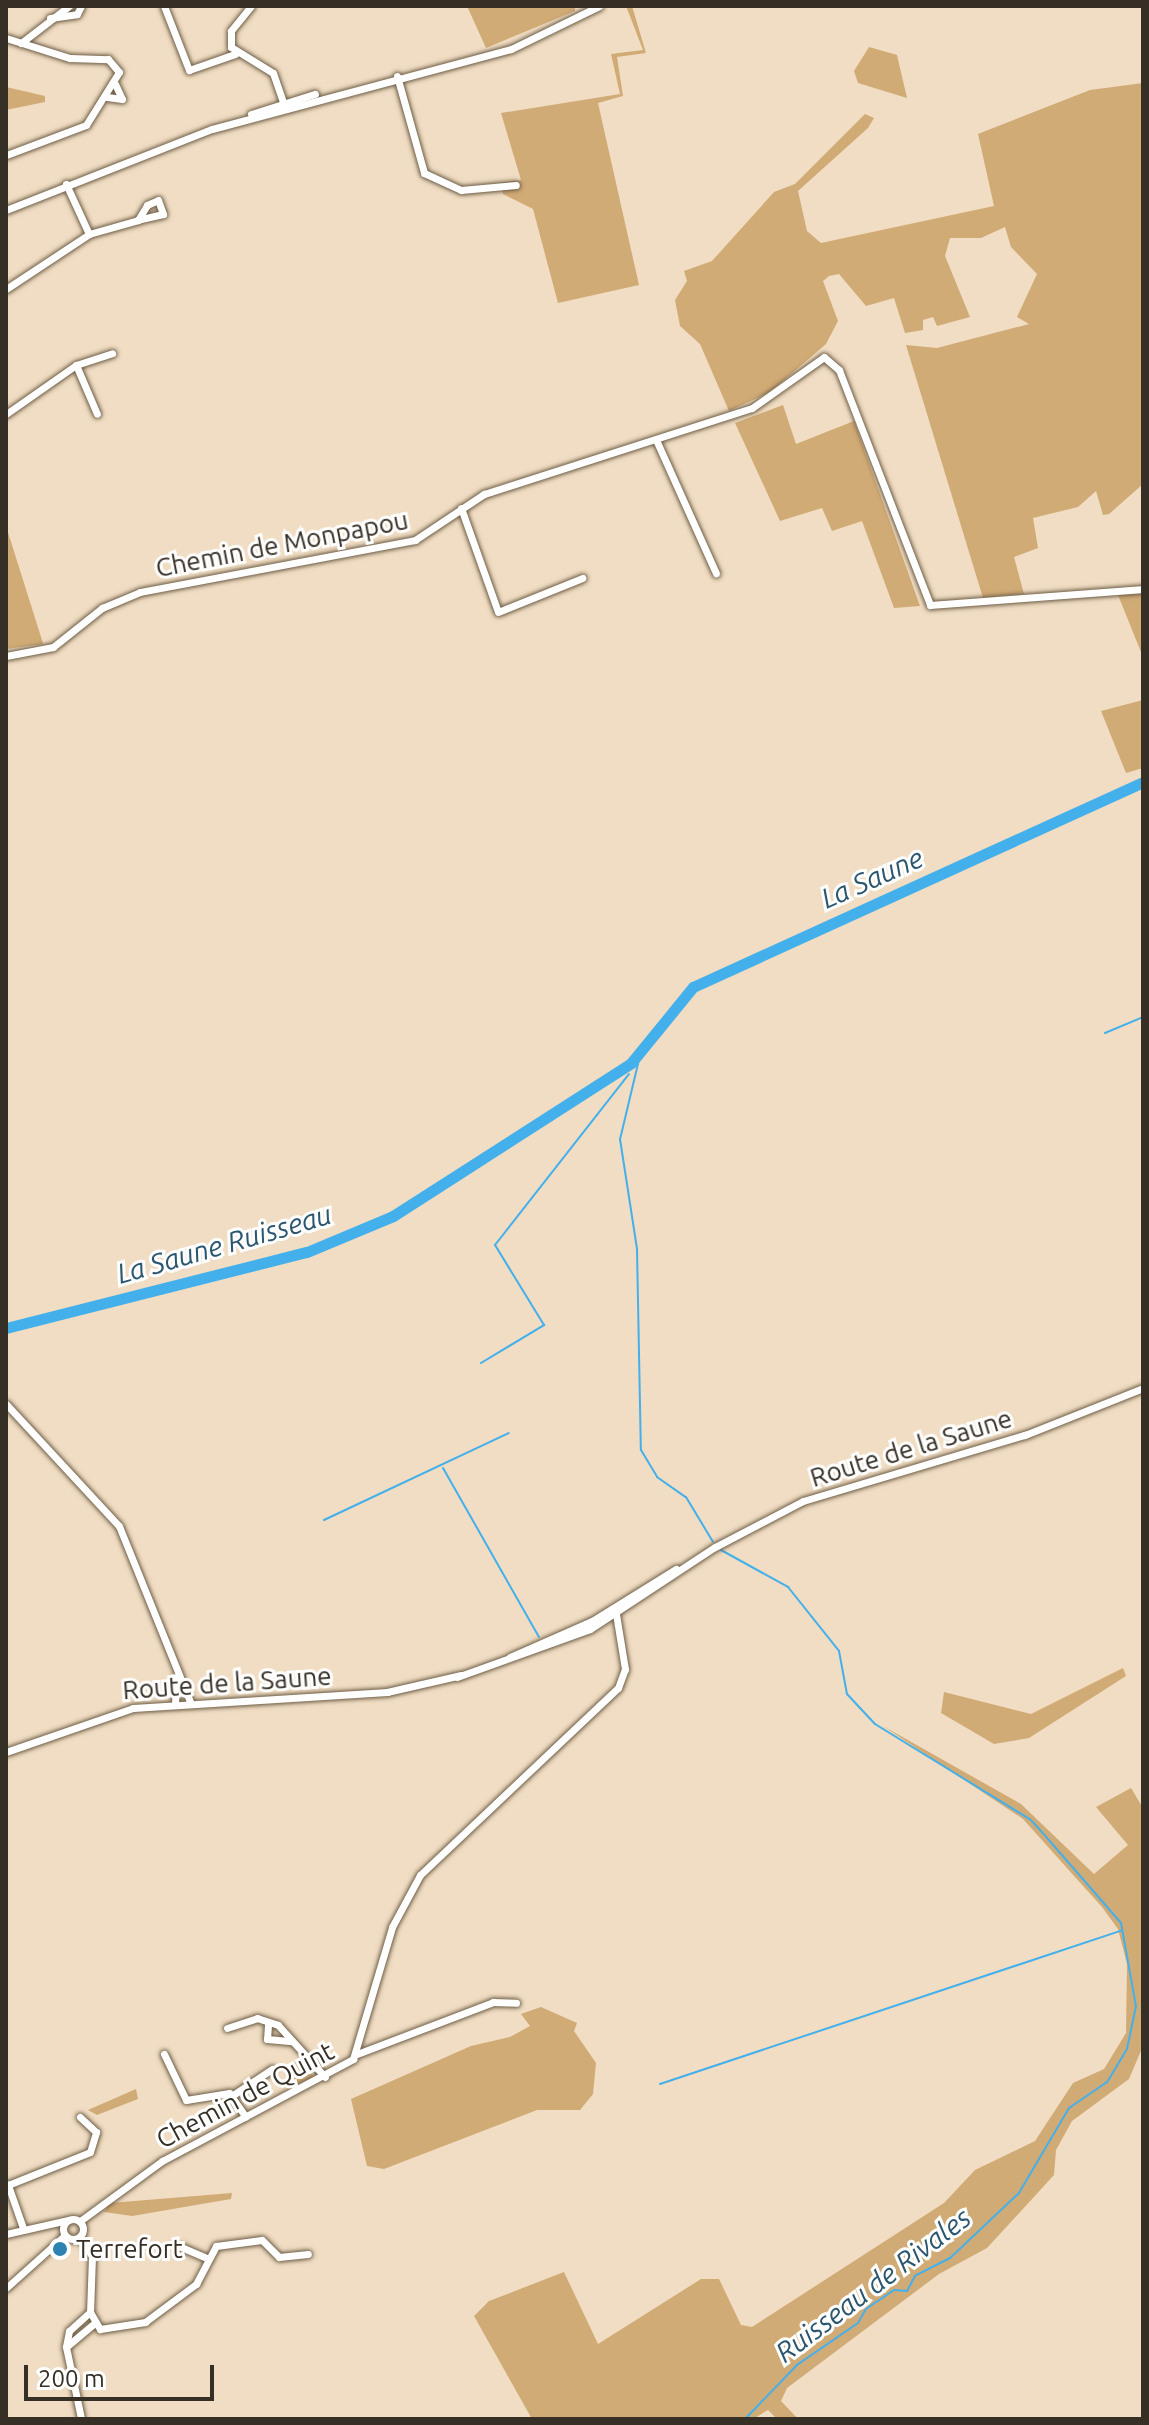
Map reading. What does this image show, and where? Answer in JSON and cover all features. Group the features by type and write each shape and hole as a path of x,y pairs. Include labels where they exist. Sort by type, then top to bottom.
{"street":[{"path":"21,43 47,18 69,6"},
{"path":"47,18 77,14 81,6"},
{"path":"164,6 189,70 235,54"},
{"path":"251,6 230,34 235,54 278,82 284,104"},
{"path":"6,210 66,184 284,104 511,49 599,6"},
{"path":"6,38 112,61 119,72 107,97 86,125 6,155"},
{"path":"397,76 424,173 461,190 516,185"},
{"path":"107,97 122,99 115,84"},
{"path":"66,184 89,234"},
{"path":"6,289 89,234 138,220"},
{"path":"6,414 76,365 112,353"},
{"name":"Chemin de Monpapou","path":"6,656 53,647 102,608 140,592 415,540 461,508 506,486 657,442 752,408 828,357 930,605 1143,589"},
{"path":"76,365 97,414"},
{"path":"657,442 716,573"},
{"path":"461,508 498,612 582,578"},
{"name":"Route de la Saune","path":"457,1677 612,1612 696,1559 813,1497 1025,1435 1143,1388"},
{"path":"6,1404 119,1526 190,1702"},
{"path":"612,1612 606,1620 619,1635"},
{"name":"Chemin de Quint","path":"80,2221 146,2170 325,2077 357,2054 388,1938 411,1890 451,1840 614,1694 625,1669 612,1612"},
{"name":"Route de la Saune","path":"6,1752 99,1715 175,1703 387,1692 457,1677 606,1620"},
{"path":"175,1703 176,1671"},
{"path":"357,2054 493,2002 516,2003"},
{"path":"227,2028 253,2018 268,2025 294,2042 325,2077"},
{"path":"268,2025 267,2039 294,2042"},
{"path":"164,2054 186,2100 233,2095 272,2069"},
{"path":"233,2095 246,2117"},
{"path":"23,2228 7,2181 90,2152 96,2132 80,2117"},
{"path":"6,2288 64,2233 68,2220"},
{"path":"6,2234 53,2222 80,2221 80,2237 92,2256 90,2312 93,2324"},
{"path":"53,2222 64,2233 80,2237"},
{"path":"93,2324 105,2329 145,2322 196,2284 205,2257 216,2246 257,2240 279,2257 308,2254"},
{"path":"181,2247 205,2257"},
{"path":"81,2418 66,2347 69,2331 90,2312"},
{"path":"66,2347 93,2324"}],"shaded area":[{"path":"467,6 575,6 575,11 486,48"},
{"path":"626,6 632,6 646,53 617,57 623,96 598,103 639,285 558,303 533,209 503,194 500,183 521,180 501,113 620,94 611,54 643,50"},
{"path":"869,47 897,55 907,98 858,83 854,71"},
{"path":"1143,83 1143,484 1109,514 1103,515 1096,491 1078,507 1033,518 1038,548 1014,557 1024,594 983,598 906,345 937,348 1029,324 1017,317 1037,274 1011,247 1005,227 981,238 950,238 945,256 970,317 937,326 933,317 923,320 923,330 905,333 894,298 866,306 839,274 829,276 823,281 838,321 826,344 770,392 729,411 700,344 680,326 675,300 687,281 684,271 712,261 774,192 795,184 865,114 874,118 868,128 798,191 807,231 821,243 994,206 978,134 1090,90"},
{"path":"6,87 45,96 45,102 6,110"},
{"path":"783,405 796,444 854,421 920,606 894,608 862,521 832,531 822,508 780,521 735,423"},
{"path":"6,526 41,637 43,644 6,649"},
{"path":"1143,593 1143,657 1118,595"},
{"path":"1143,700 1143,768 1126,773 1101,711"},
{"path":"1123,1668 1126,1676 1029,1738 994,1744 941,1713 944,1692 1031,1714"},
{"path":"883,1726 1021,1804 1094,1874 1128,1845 1096,1807 1131,1788 1143,1808 1143,2046 1129,2079 1072,2121 1056,2150 1054,2175 987,2248 939,2274 787,2388 781,2401 798,2419 777,2419 768,2410 753,2419 532,2419 474,2316 489,2301 564,2272 598,2344 701,2279 719,2279 741,2325 752,2327 944,2203 975,2170 1035,2141 1073,2083 1104,2069 1126,2033 1127,1964 1118,1929 1102,1907 1023,1819"},
{"path":"541,2007 577,2023 574,2031 596,2063 593,2094 580,2110 537,2110 384,2169 367,2166 351,2099 471,2046 510,2037 530,2026 521,2014"},
{"path":"299,2059 314,2077 292,2087 281,2067"},
{"path":"136,2089 138,2099 97,2115 88,2110"},
{"path":"232,2193 231,2199 132,2216 104,2212 110,2203"}],"waterway":[{"name":"La Saune Ruisseau","path":"6,1328 307,1252 393,1216 631,1063 693,987 1143,782"},
{"path":"1105,1033 1143,1017"},
{"name":"Ruisseau de Rivales","path":"642,1047 620,1139 637,1249 641,1450 657,1477 686,1497 713,1542"},
{"path":"481,1363 544,1325 495,1245 629,1074"},
{"path":"324,1520 509,1433"},
{"path":"443,1468 539,1637"},
{"name":"Ruisseau de Rivales","path":"721,1550 788,1587 839,1651 847,1694 875,1724 1031,1820 1121,1923 1136,2006 1127,2049 1107,2082 1069,2108 1019,2193 950,2258 915,2276 907,2291 894,2290 866,2309 858,2323 797,2365 745,2419"},
{"path":"660,2084 1121,1931"}],"place":[{"name":"Terrefort","path":"60,2249"}],"water label":[{"name":"La Saune","path":"872,878"}]}
